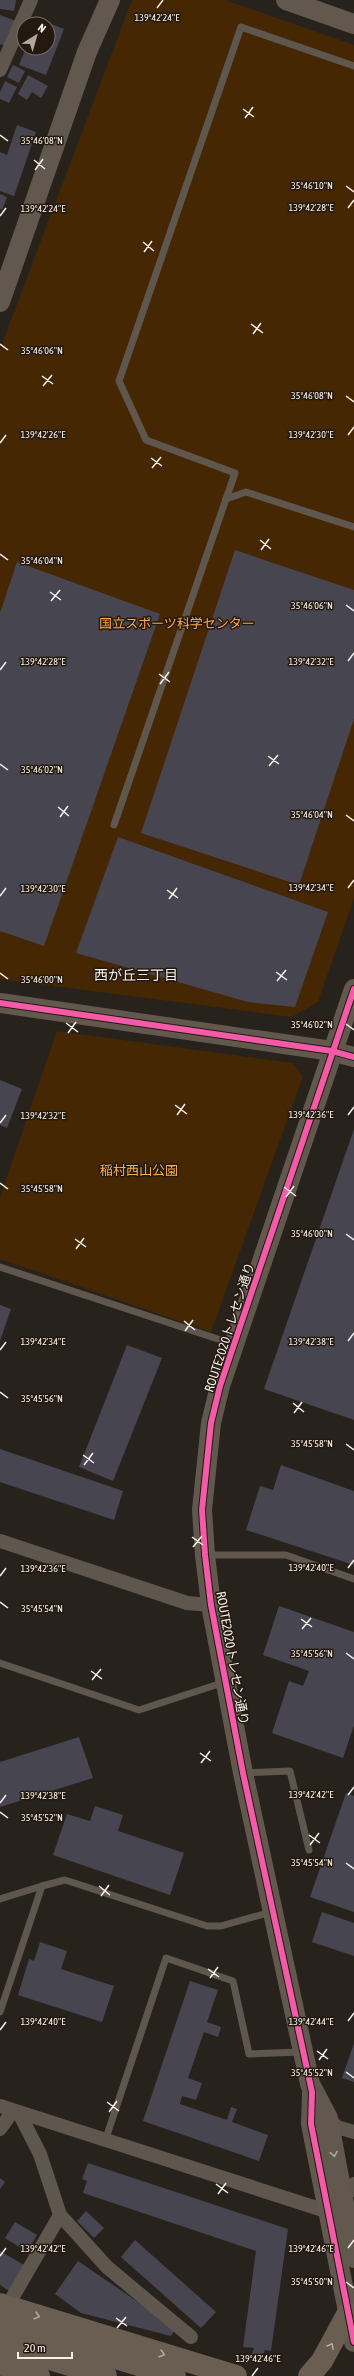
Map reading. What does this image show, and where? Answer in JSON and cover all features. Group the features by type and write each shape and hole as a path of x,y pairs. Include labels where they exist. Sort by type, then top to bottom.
{"main road":[{"path":"0,302 84,59 110,0"},
{"path":"286,0 354,24"},
{"name":"ROUTE2020トレセン通り","path":"354,989 234,1344 211,1423 202,1510 205,1556 211,1605 243,1773 312,2092 311,2124 334,2206 354,2258"},
{"path":"0,1003 332,1051 354,1057"},
{"name":"ROUTE2020トレセン通り","path":"312,2092 328,2118 334,2206 348,2313 354,2342"},
{"path":"2,2311 49,2358"},
{"path":"2,2311 236,2376"},
{"path":"309,2376 322,2361 348,2313"},
{"path":"0,2344 106,2376"},
{"path":"0,2364 49,2358 175,2376"}],"street":[{"path":"0,70 31,0"},
{"path":"0,1541 187,1603 211,1605"},
{"path":"11,2110 105,2141 334,2206 354,2184"},
{"path":"0,2129 11,2110"},
{"path":"11,2110 40,2154 60,2215 107,2267 192,2337"},
{"path":"328,2118 337,2127 354,2132"},
{"path":"2,2311 60,2215"}],"lane":[{"path":"114,825 235,473 146,440 118,381 241,27 354,66"},
{"path":"226,498 246,492 354,527"},
{"path":"0,1267 234,1344"},
{"path":"205,1556 286,1555 354,1579"},
{"path":"0,1663 139,1710 225,1682"},
{"path":"243,1773 290,1770 309,1850"},
{"path":"0,1899 65,1880 206,1926 221,1926 273,1911"},
{"path":"0,2012 42,1886"},
{"path":"105,2141 166,1958 233,1981 248,2054 303,2052"}],"green space":[{"name":"国立スポーツ科学センター","path":"132,0 225,0 354,45 354,898 318,1002 292,1017 0,979 0,349"},
{"name":"稲村西山公園","path":"57,1031 293,1063 303,1076 211,1332 0,1259 0,1197"}],"building":[{"path":"0,0 16,0 14,11 0,9"},
{"path":"0,15 16,21 5,46 0,44"},
{"path":"56,26 64,29 56,49"},
{"path":"23,56 53,56 46,75 19,65"},
{"path":"13,65 25,71 19,83 7,77"},
{"path":"28,75 48,86 41,98 32,92 27,100 18,94"},
{"path":"5,81 17,87 9,103 0,99 0,92"},
{"path":"17,125 36,132 14,196 0,191 0,152 7,155"},
{"path":"0,194 7,197 2,210 0,209"},
{"path":"235,550 354,590 354,719 299,885 141,833"},
{"path":"17,562 160,614 44,946 0,931 0,613"},
{"path":"118,837 328,912 295,1007 248,1002 76,953"},
{"path":"0,1080 22,1089 7,1128 0,1125"},
{"path":"354,1129 354,1420 264,1389"},
{"path":"0,1305 11,1309 0,1341"},
{"path":"127,1345 162,1358 113,1481 79,1467"},
{"path":"0,1449 123,1491 114,1520 0,1482"},
{"path":"281,1465 354,1491 354,1565 246,1530 260,1486 273,1490"},
{"path":"279,1606 354,1632 354,1725 343,1758 272,1733 289,1681 303,1686 309,1671 263,1655"},
{"path":"79,1737 93,1778 0,1807 0,1762"},
{"path":"346,1793 354,1796 354,1912 310,1897"},
{"path":"95,1806 123,1815 118,1831 184,1853 170,1895 53,1855 67,1814 90,1821"},
{"path":"322,1912 354,1923 354,1956 312,1942"},
{"path":"40,1942 67,1951 61,1969 114,1986 102,2022 18,1995 29,1959 34,1961"},
{"path":"190,1981 218,1990 207,2022 221,2027 218,2037 204,2032 188,2078 202,2083 196,2100 182,2096 180,2104 227,2120 231,2107 237,2109 232,2122 268,2135 259,2161 143,2121"},
{"path":"354,2043 354,2082 342,2078"},
{"path":"88,2163 288,2229 271,2351 265,2350 263,2355 252,2354 254,2348 243,2347 256,2251 83,2193 87,2181 82,2179"},
{"path":"0,2178 5,2182 0,2189"},
{"path":"86,2211 104,2228 94,2238 77,2221"},
{"path":"15,2222 37,2235 27,2252 5,2238"},
{"path":"135,2240 216,2312 201,2328 121,2257"},
{"path":"0,2251 24,2265 9,2291 0,2285"},
{"path":"78,2261 176,2328 171,2336 81,2313 55,2294"}],"cycle path":[{"path":"354,989 220,1386 211,1423 202,1510 205,1555 211,1605 243,1773 312,2092 311,2124 354,2342"},
{"path":"0,1003 332,1051 354,1057"}],"district":[{"name":"西が丘三丁目","path":"136,975"}]}
